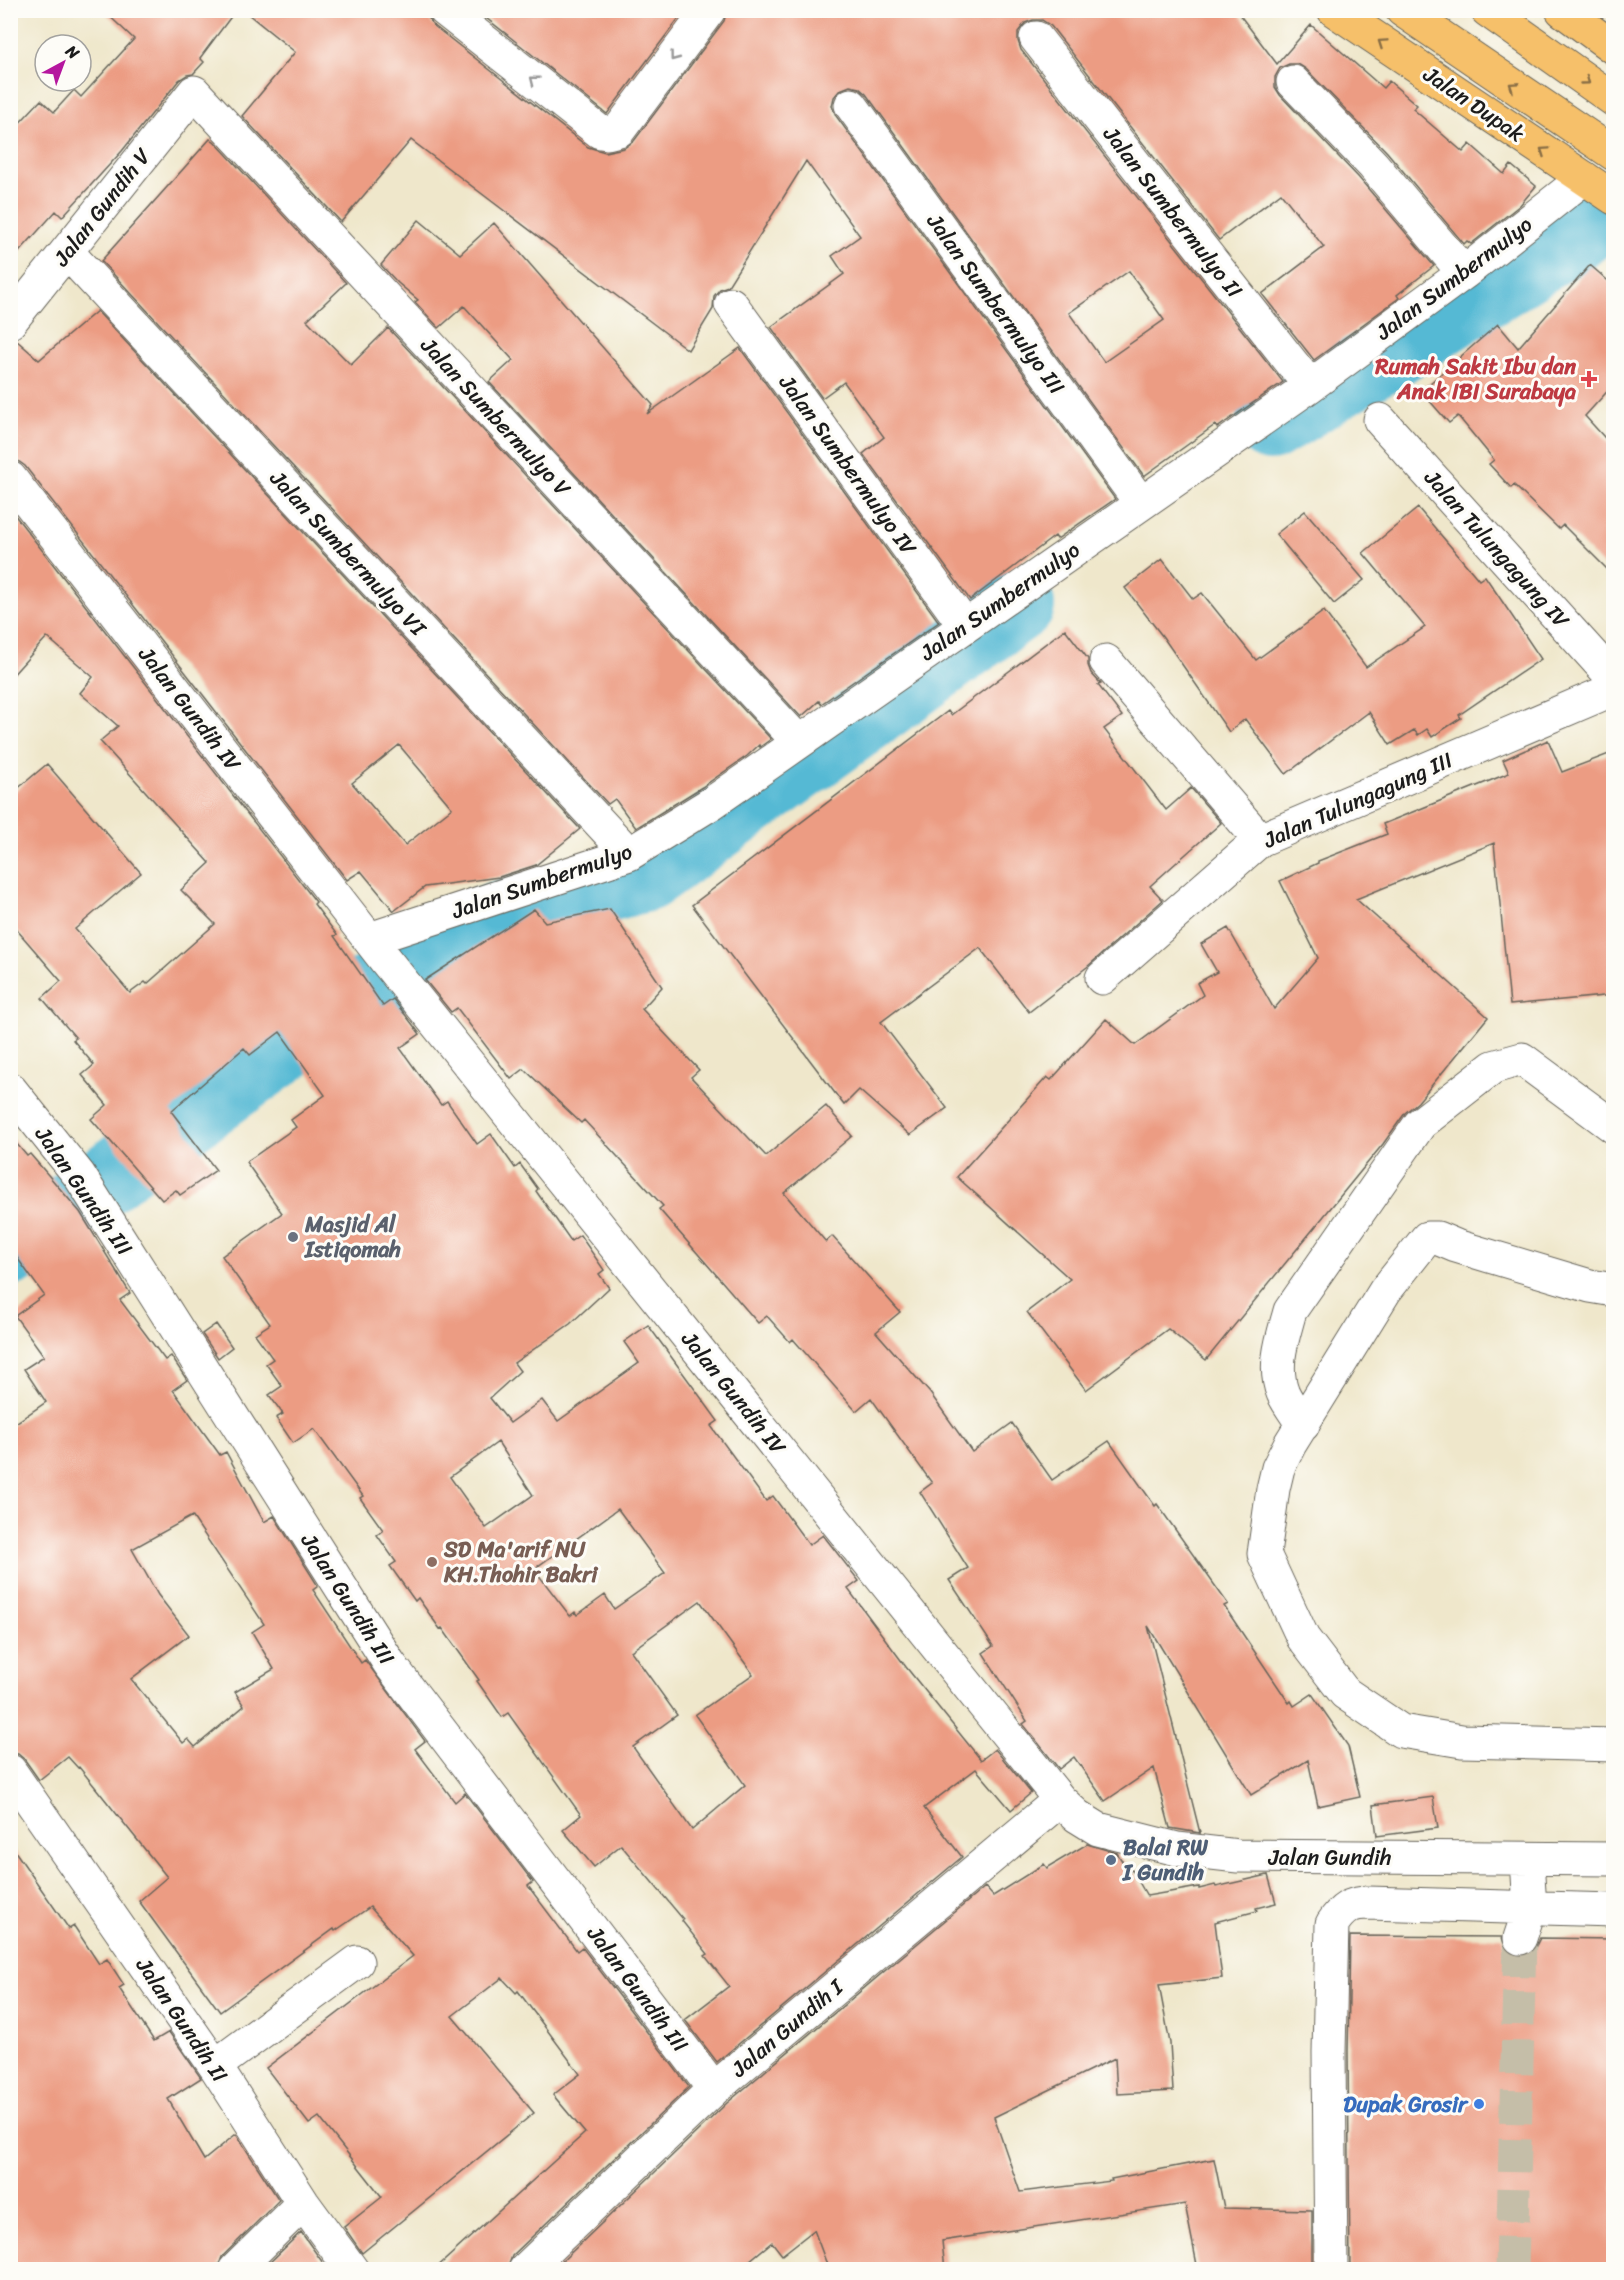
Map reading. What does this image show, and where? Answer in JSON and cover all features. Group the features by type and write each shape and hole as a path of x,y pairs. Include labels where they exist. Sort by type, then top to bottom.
{"main road":[{"name":"Jalan Dupak","path":"1334,10 1597,186"},
{"path":"1402,10 1614,154"},
{"path":"1487,10 1614,100"},
{"path":"1562,10 1614,48"}],"street":[{"path":"445,10 600,132 607,133 619,129 709,10"},
{"name":"Jalan Sumbermulyo II","path":"1036,38 1310,386"},
{"path":"1293,82 1373,165 1464,273"},
{"name":"Jalan Gundih V","path":"10,322 194,92"},
{"name":"Jalan Sumbermulyo V","path":"194,92 798,741"},
{"name":"Jalan Sumbermulyo III","path":"851,105 1140,502"},
{"name":"Jalan Sumbermulyo","path":"378,950 629,854 712,803 1140,502 1310,386 1464,273 1597,186"},
{"name":"Jalan Sumbermulyo VI","path":"67,252 629,854"},
{"name":"Jalan Sumbermulyo IV","path":"731,304 964,626"},
{"name":"Jalan Tulungagung IV","path":"1380,420 1614,679"},
{"name":"Jalan Gundih IV","path":"10,478 378,950 1060,1800"},
{"path":"1106,661 1260,840"},
{"name":"Jalan Tulungagung III","path":"1102,978 1260,840 1614,689"},
{"path":"1303,1425 1284,1395 1278,1376 1280,1345 1290,1311 1420,1124 1493,1067 1522,1059 1614,1127"},
{"name":"Jalan Gundih III","path":"10,1089 79,1175 389,1663 714,2089"},
{"path":"1614,1290 1590,1286 1456,1246 1437,1238 1426,1239 1385,1291 1290,1444 1278,1468 1272,1489 1264,1554 1303,1638 1345,1693 1401,1731 1462,1741 1614,1745"},
{"name":"Jalan Gundih II","path":"10,1771 215,2066 303,2203 352,2270"},
{"name":"Jalan Gundih","path":"1060,1800 1077,1816 1098,1829 1177,1849 1238,1856 1614,1859"},
{"name":"Jalan Gundih I","path":"525,2270 714,2089 1060,1800"},
{"path":"1525,1923 1527,1858"},
{"path":"1331,2270 1329,2052 1332,1924 1341,1910 1360,1903 1525,1923 1614,1910"},
{"path":"215,2066 357,1962"},
{"path":"235,2270 303,2203"}],"building":[{"path":"103,10 236,10 200,58 204,62 193,74 179,80 122,151 62,217 56,211 10,262 10,133 41,100 54,112 71,93 77,93 81,97 85,93 93,93 93,84 134,39"},
{"path":"243,10 427,10 433,25 588,147 605,152 624,148 634,141 724,21 727,10 1236,10 1277,64 1311,25 1383,88 1389,81 1417,105 1413,109 1463,152 1470,144 1504,174 1511,165 1536,186 1520,205 1471,244 1467,241 1464,244 1387,152 1306,69 1298,64 1289,64 1280,68 1275,77 1275,87 1280,95 1359,178 1434,266 1397,295 1399,298 1314,360 1262,294 1324,247 1281,193 1219,240 1051,26 1042,20 1025,23 1018,32 1021,50 1283,382 1217,428 1215,425 1144,476 866,94 859,88 850,86 840,90 834,97 832,106 836,116 1115,499 1057,539 1055,536 970,600 863,454 884,437 844,382 822,398 771,327 844,274 832,256 860,236 806,161 728,286 720,289 714,296 713,309 688,350 411,140 341,222 242,116 295,52","holes":["1129,271 1164,320 1104,362 1069,313"]},
{"path":"476,10 685,10 607,114"},
{"path":"210,139 346,283 307,320 351,365 388,328 771,739 760,747 759,745 702,787 636,828 615,799 608,804 101,261"},
{"path":"419,220 460,254 494,223 653,405 647,414 740,348 939,622 821,704 819,701 801,717 489,382 513,360 464,306 439,328 415,302 418,300 381,265"},
{"path":"1590,265 1614,286 1614,384 1585,416 1614,448 1614,576 1563,525 1559,529 1514,485 1511,488 1489,464 1494,460 1458,416 1449,423 1421,391 1498,324 1518,348"},
{"path":"97,311 580,829 536,865 499,877 425,887 394,911 361,871 347,880 25,466 18,461 10,460 10,340 16,340 39,360","holes":["399,745 452,808 405,845 352,783"]},
{"path":"1418,508 1479,580 1485,576 1541,659 1459,715 1461,718 1432,737 1427,729 1418,735 1414,730 1390,745 1369,712 1286,774 1245,719 1229,732 1163,637 1125,588 1162,559 1193,599 1202,593 1256,660 1324,611 1366,667 1425,627 1363,553"},
{"path":"10,509 316,902 314,904 337,935 334,936 383,1006 393,999 420,1034 400,1048 441,1105 447,1101 477,1144 491,1134 515,1168 520,1164 571,1241 580,1235 604,1270 599,1274 609,1288 570,1324 514,1363 520,1371 490,1398 510,1423 542,1400 558,1421 639,1363 624,1342 648,1325 718,1421 711,1426 766,1501 773,1496 809,1545 823,1535 859,1581 848,1589 906,1667 981,1760 995,1749 1031,1793 1011,1810 976,1769 924,1808 962,1857 717,2062 685,2020 729,1986 705,1956 708,1954 682,1921 683,1919 621,1845 594,1867 563,1830 581,1815 508,1713 502,1717 442,1628 440,1629 418,1598 415,1601 390,1566 396,1562 377,1535 383,1530 360,1498 363,1496 314,1429 293,1443 276,1418 283,1414 269,1395 282,1386 266,1364 273,1359 255,1334 270,1324 222,1256 282,1213 246,1162 296,1127 291,1120 325,1095 280,1032 250,1055 244,1048 171,1111 216,1170 180,1195 176,1190 162,1200 91,1119 107,1105 82,1075 94,1065 73,1040 76,1038 42,998 61,981 10,922 10,795 47,764 141,873 75,929 130,993 145,982 147,984 215,924 181,890 210,863 100,741 118,726 80,693 93,677 47,637 10,678","holes":["498,1442 533,1495 486,1528 450,1477","618,1509 665,1573 614,1609 605,1595 577,1615 575,1612 570,1616 534,1569","700,1601 753,1674 695,1715 745,1785 692,1830 633,1747 677,1715 631,1651"]},
{"path":"1305,511 1364,580 1334,604 1276,534"},
{"path":"1065,629 1088,659 1091,673 1101,684 1098,685 1122,716 1104,729 1166,810 1191,788 1221,823 1150,886 1163,900 1087,967 1029,1012 980,948 881,1022 947,1108 910,1135 859,1090 844,1105 692,905 948,711 951,715"},
{"path":"1548,740 1562,772 1614,752 1614,995 1510,1005 1494,843 1356,899 1488,1017 1418,1102 1405,1113 1383,1144 1206,1360 1168,1329 1086,1390 1027,1312 1070,1279 957,1177 1047,1077 1051,1080 1106,1019 1135,1045 1203,995 1197,983 1217,972 1201,944 1228,928 1274,1009 1318,958 1280,881 1318,861 1387,834 1383,824 1509,773 1503,760"},
{"path":"534,909 545,922 610,909 662,987 642,1009 699,1070 691,1077 766,1156 826,1106 852,1136 784,1193 826,1242 832,1236 900,1312 876,1332 930,1393 972,1452 1012,1423 1052,1480 1109,1441 1228,1604 1224,1606 1289,1703 1291,1701 1294,1706 1312,1694 1348,1746 1360,1797 1318,1806 1308,1760 1251,1795 1148,1626 1200,1833 1170,1828 1154,1768 1105,1801 1074,1757 1059,1769 1023,1724 1027,1721 983,1653 993,1646 949,1580 968,1568 920,1492 932,1483 871,1398 856,1411 793,1339 790,1342 767,1316 758,1323 659,1209 663,1206 584,1120 581,1123 524,1069 511,1079 457,1008 451,1012 425,980"},
{"path":"10,1136 27,1156 30,1154 80,1212 130,1293 120,1300 165,1360 171,1356 187,1380 173,1390 220,1455 226,1452 264,1522 274,1516 318,1586 313,1590 361,1663 365,1660 425,1741 415,1749 455,1802 465,1793 533,1882 528,1886 577,1951 582,1947 689,2087 512,2256 507,2270 434,2270 585,2133 553,2095 580,2074 518,1991 516,1993 502,1978 452,2016 534,2113 362,2253 344,2227 382,2197 319,2117 309,2124 266,2068 413,1956 370,1907 335,1931 334,1929 220,2012 139,1901 167,1877 79,1767 68,1757 39,1780 25,1760 18,1754 10,1753 10,1427 46,1402 24,1369 44,1356 15,1316 44,1295 10,1248","holes":["192,1516 264,1624 252,1632 274,1669 235,1692 244,1706 195,1747 188,1739 183,1743 131,1679 189,1635 158,1595 132,1549"]},
{"path":"216,1324 232,1347 218,1358 202,1334"},
{"path":"1433,1797 1438,1828 1377,1836 1373,1805"},
{"path":"10,1844 69,1929 74,1926 99,1964 107,1959 124,1985 119,1988 154,2041 169,2032 201,2078 168,2099 204,2160 236,2134 279,2200 222,2257 217,2270 10,2270"},
{"path":"1087,1844 1117,1853 1129,1872 1132,1870 1147,1896 1199,1887 1199,1889 1215,1885 1216,1887 1268,1875 1276,1903 1256,1908 1257,1911 1215,1922 1222,1978 1159,1985 1170,2043 1173,2091 1117,2094 1115,2058 994,2117 1020,2192 1112,2181 1111,2179 1214,2159 1224,2208 1312,2210 1312,2270 1198,2270 1185,2204 942,2241 945,2270 829,2270 814,2230 782,2255 772,2242 738,2270 553,2270 727,2103 985,1887 993,1896 1044,1864 1047,1868"},
{"name":"Dupak Grosir","path":"1350,1936 1502,1937 1506,1951 1514,1956 1523,1956 1533,1952 1540,1938 1614,1939 1614,2270 1350,2270 1348,2052"},
{"path":"301,2232 328,2270 262,2270"}],"waterway":[{"path":"1270,426 1389,355 1614,211"},
{"path":"10,1252 152,1144 348,1002 498,916 646,877 1020,605"}],"tunnel":[{"path":"1512,2270 1520,1938"}],"place":[{"name":"Rumah Sakit Ibu dan Anak IBI Surabaya","path":"1589,379"},
{"name":"Masjid Al Istiqomah","path":"293,1237"},
{"name":"SD Ma'arif NU KH.Thohir Bakri","path":"432,1562"},
{"name":"Balai RW I Gundih","path":"1111,1860"},
{"name":"Dupak Grosir","path":"1479,2104"}]}
